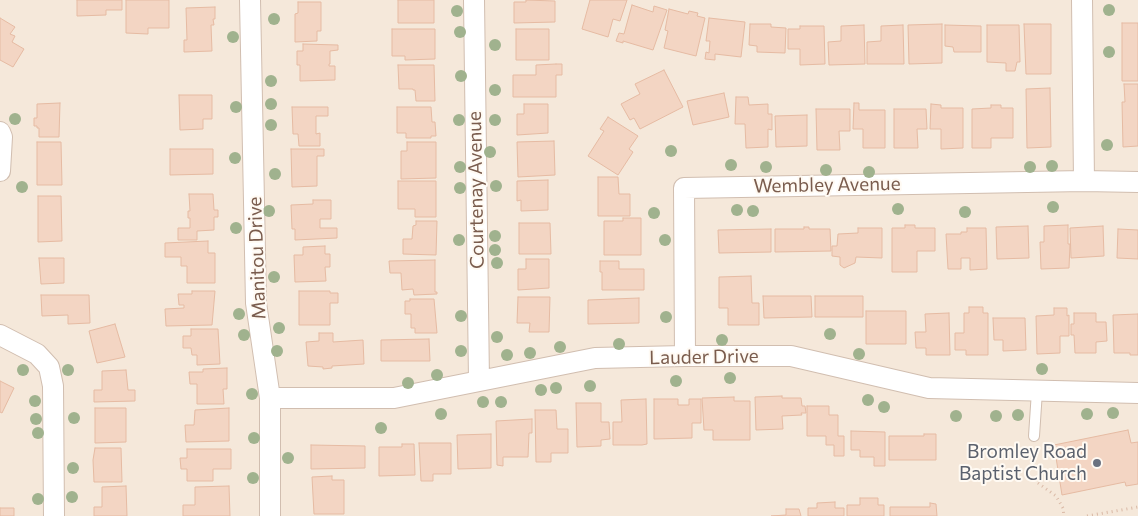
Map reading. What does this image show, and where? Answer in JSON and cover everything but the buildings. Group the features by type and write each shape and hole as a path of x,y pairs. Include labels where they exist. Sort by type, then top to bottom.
{"street":[{"name":"Manitou Drive","path":"250,0 256,303 270,398 270,516"},
{"name":"Courtenay Avenue","path":"474,0 479,381"},
{"path":"1082,0 1084,181"},
{"path":"0,132 2,137 0,170"},
{"name":"Wembley Avenue","path":"685,356 684,188 1084,181 1138,182"},
{"path":"0,335 37,354 49,367 54,386 54,516"},
{"name":"Lauder Drive","path":"270,398 394,398 595,358 685,356 791,356 928,388 1138,393"}],"lane":[{"path":"1034,436 1037,390"}],"path":[{"path":"1038,483 1056,496 1063,508 1064,516"},
{"path":"1087,516 1138,507"}],"shaded area":[{"path":"0,0 1138,0 1138,516 0,516"}],"place":[{"name":"Bromley Road Baptist Church","path":"1097,463"}]}
